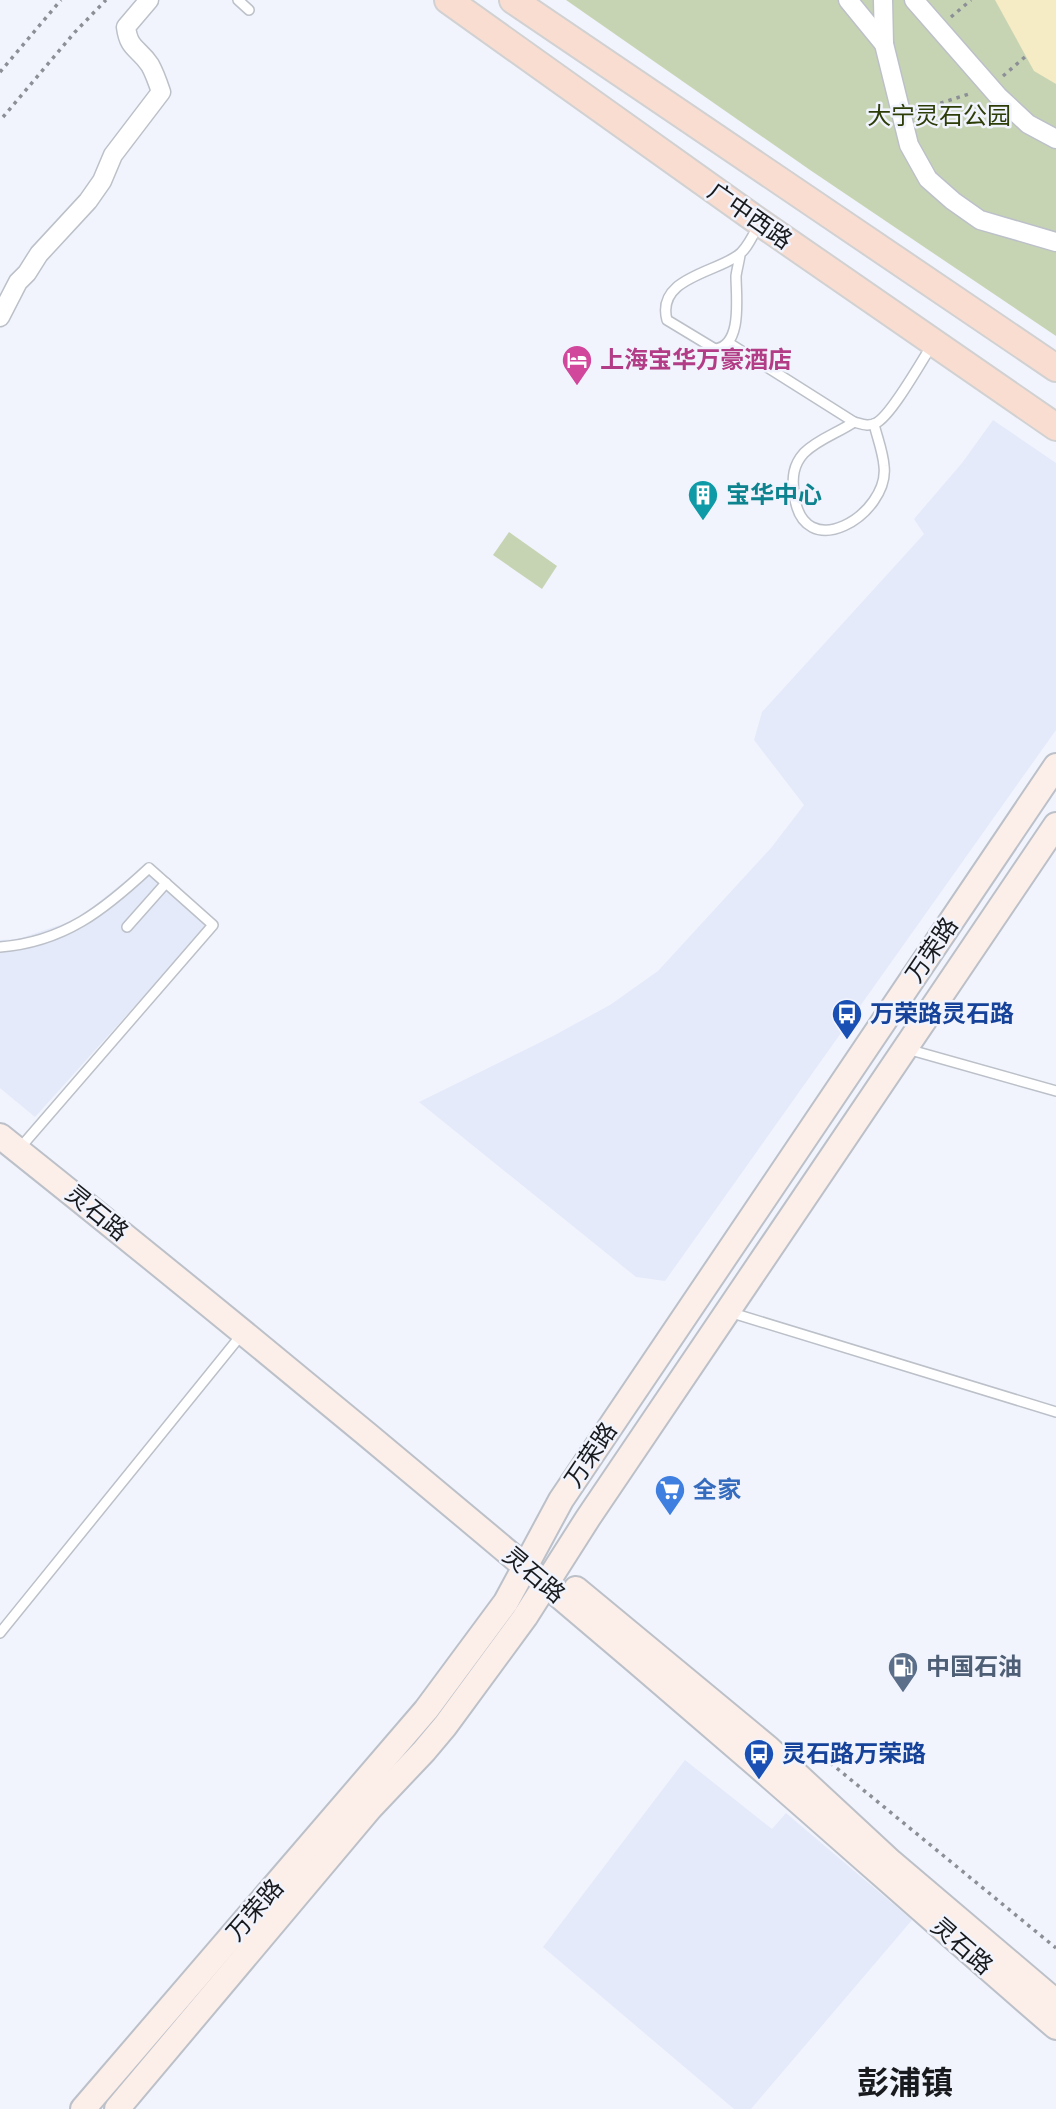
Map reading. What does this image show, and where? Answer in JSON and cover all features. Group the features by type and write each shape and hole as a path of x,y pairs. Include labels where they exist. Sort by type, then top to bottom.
{"main road":[{"name":"广中西路","path":"448,0 760,223 1056,427"},
{"name":"广中西路","path":"513,0 1056,368"},
{"name":"万荣路","path":"83,2109 426,1710 506,1602 561,1500 1056,766"},
{"name":"万荣路","path":"117,2109 370,1808 424,1751 486,1672 1056,825"},
{"name":"灵石路","path":"7,1138 243,1333 529,1560"},
{"name":"灵石路","path":"7,1138 529,1560 760,1768 1056,2027"},
{"name":"灵石路","path":"551,1579 786,1765 891,1862 1056,2002"}],"street":[{"path":"0,317 18,282 27,274 39,254 88,201 102,181 113,155 161,92 148,63 128,43 126,27 149,0"},
{"path":"848,0 884,44"},
{"path":"883,0 884,44 901,116 909,145 928,178 953,201 980,220 1056,242"},
{"path":"914,0 990,87 1028,124 1056,139"}],"lane":[{"path":"238,0 249,10"},
{"path":"740,255 683,282 669,295 664,308 667,320 715,349 729,343 735,321 736,274 740,255 760,223"},
{"path":"729,343 854,422 867,426 879,422 890,409 934,343"},
{"path":"854,422 816,444 803,454 795,465 792,480 794,499 799,514 812,529 828,532 850,524 882,488 885,467 874,424"},
{"path":"0,947 47,937 82,923 115,900 149,868 213,925 7,1138"},
{"path":"127,927 166,883"},
{"path":"905,1048 1056,1091"},
{"path":"727,1311 1056,1412"},
{"path":"0,1633 243,1333"}],"path":[{"path":"0,72 61,0"},
{"path":"3,117 75,32 106,0"},
{"path":"939,27 971,0"},
{"path":"901,116 990,87 1026,56"},
{"path":"786,1765 828,1760 1056,1948"}],"shaded area":[{"path":"993,420 1056,463 1056,730 665,1281 636,1277 419,1102 610,1005 658,971 771,848 804,805 754,740 762,712 924,534 914,519 962,463"},
{"path":"149,862 213,919 35,1117 0,1088 0,940 18,939 78,919"},
{"path":"685,1760 772,1829 786,1813 912,1920 751,2109 734,2109 543,1947"}],"green space":[{"name":"大宁灵石公园","path":"566,0 1056,0 1056,336 810,170"},
{"path":"509,532 557,566 542,589 493,555"}],"sand":[{"path":"995,0 1056,0 1056,84 1034,71"}],"place":[{"name":"上海宝华万豪酒店","path":"577,387"},
{"name":"宝华中心","path":"703,522"},
{"name":"万荣路灵石路","path":"847,1041"},
{"name":"全家","path":"670,1517"},
{"name":"中国石油","path":"903,1694"},
{"name":"灵石路万荣路","path":"759,1781"}],"district":[{"name":"彭浦镇","path":"905,2083"}]}
